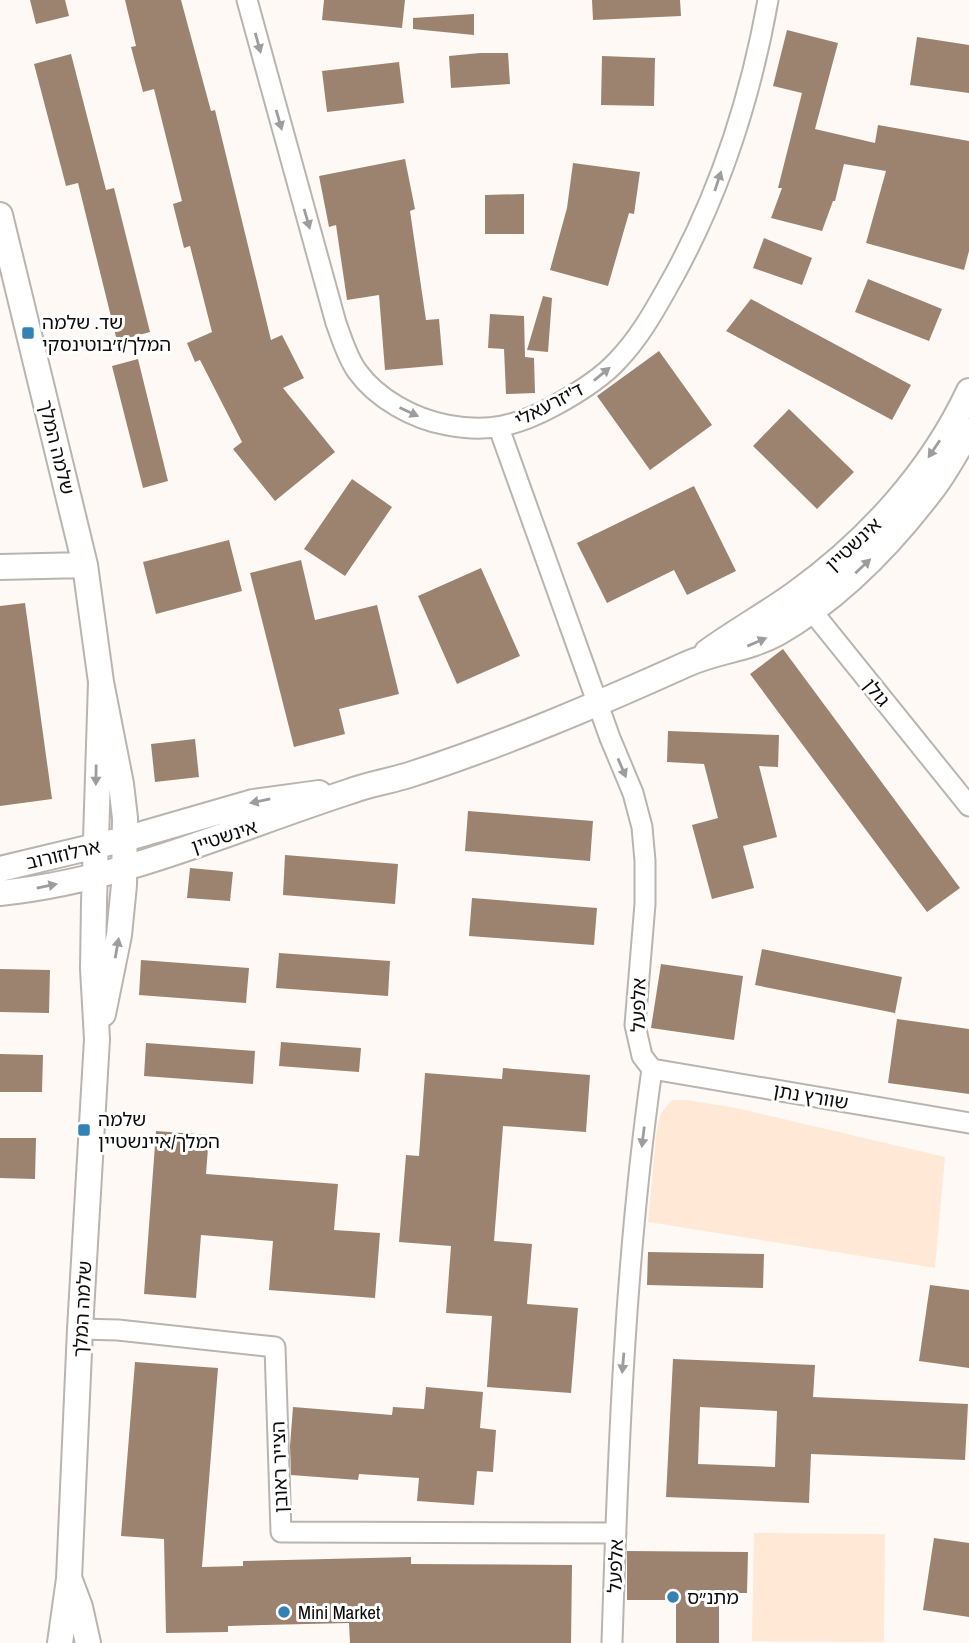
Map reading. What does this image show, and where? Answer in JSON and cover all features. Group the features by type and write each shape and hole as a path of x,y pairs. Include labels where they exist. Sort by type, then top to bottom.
{"street":[{"name":"ד'יזרעאלי","path":"247,0 336,323 347,352 358,372 374,390 394,404 437,424 467,429 499,428 531,418 578,393 617,361 647,324 678,270 712,197 761,40 768,0"},
{"name":"שלמה המלך","path":"0,215 85,565 101,682 121,783 125,866 119,935 97,1039"},
{"name":"אינשטיין","path":"94,875 219,838 352,790 421,771 520,736 698,659 740,649 775,634 899,500 939,442 969,391"},
{"name":"אלפעל","path":"499,428 597,704 633,793 642,827 645,904 635,1025 642,1056 652,1069 642,1144 620,1410 612,1643"},
{"name":"אינשטיין","path":"804,601 885,546 935,486 969,431"},
{"path":"0,567 85,565"},
{"name":"גולן","path":"804,601 965,794"},
{"name":"שלמה המלך","path":"60,1643 69,1579 97,1039 93,969 94,875 101,682"},
{"name":"אינשטיין","path":"125,839 253,802 352,790"},
{"name":"ארלוזורוב","path":"0,869 125,839"},
{"name":"ארלוזורוב","path":"0,892 40,887 94,875"},
{"name":"שוורץ נתן","path":"652,1069 969,1123"},
{"name":"הצייר ראובן","path":"80,1329 118,1330 275,1347 281,1532 616,1533"},
{"name":"שלמה המלך","path":"69,1579 80,1607 88,1643"}],"shaded area":[{"path":"672,1100 736,1108 945,1157 935,1268 648,1222 657,1128 661,1113"},
{"path":"754,1533 885,1534 884,1642 752,1641"}],"building":[{"path":"30,0 65,0 69,16 36,24"},
{"path":"125,0 181,0 211,111 215,110 271,340 282,335 304,378 283,388 335,452 275,501 233,449 242,442 200,360 195,362 187,343 212,332 190,246 184,248 173,204 182,201 154,89 143,92 131,47 136,46"},
{"path":"324,0 405,0 402,28 322,20"},
{"path":"592,0 680,0 681,16 593,20"},
{"path":"474,14 474,35 413,29 413,18"},
{"path":"787,30 838,43 815,129 875,143 878,125 969,141 969,251 964,270 866,243 886,171 844,164 835,201 822,231 771,218 782,188 778,188 802,93 773,86"},
{"path":"917,37 969,45 969,93 910,85"},
{"path":"508,53 510,84 451,88 449,56"},
{"path":"71,54 106,190 114,188 150,332 117,341 78,183 66,186 34,64"},
{"path":"602,56 655,58 654,106 601,105"},
{"path":"399,62 404,103 327,112 322,71"},
{"path":"405,159 415,209 410,211 426,320 439,319 443,365 385,370 379,295 347,300 336,225 329,227 319,176"},
{"path":"573,163 640,172 634,214 629,213 608,286 550,270 567,208"},
{"path":"524,194 524,234 485,234 485,195"},
{"path":"764,238 812,258 802,285 753,268"},
{"path":"868,279 942,309 929,341 855,312"},
{"path":"543,296 552,298 548,352 527,350"},
{"path":"751,299 911,385 892,420 726,331"},
{"path":"490,314 524,316 525,357 534,358 535,393 506,394 504,349 488,348"},
{"path":"659,351 712,425 650,470 597,396"},
{"path":"138,359 168,481 143,488 112,366"},
{"path":"789,409 854,472 817,509 753,446"},
{"path":"352,479 392,507 345,576 304,549"},
{"path":"694,486 736,571 687,595 674,570 607,603 577,543"},
{"path":"229,540 242,591 156,614 143,562"},
{"path":"301,560 315,620 377,605 399,694 339,709 345,734 294,747 250,573"},
{"path":"481,568 520,656 457,684 418,596"},
{"path":"25,603 52,799 0,806 0,606"},
{"path":"783,649 960,888 927,912 750,674"},
{"path":"668,731 779,735 778,767 759,766 777,837 743,846 754,888 712,899 692,825 718,818 704,764 667,762"},
{"path":"195,739 199,777 155,782 151,744"},
{"path":"468,811 593,821 590,861 465,851"},
{"path":"285,855 398,864 395,904 283,895"},
{"path":"190,868 233,872 230,901 187,898"},
{"path":"472,898 597,908 594,945 469,936"},
{"path":"762,949 902,977 895,1013 755,985"},
{"path":"279,953 390,961 388,996 276,988"},
{"path":"141,960 249,968 246,1003 139,995"},
{"path":"661,964 743,976 734,1040 651,1028"},
{"path":"0,969 50,970 49,1013 0,1012"},
{"path":"897,1019 969,1029 969,1094 888,1083"},
{"path":"281,1042 361,1048 359,1072 279,1066"},
{"path":"146,1043 255,1051 253,1084 144,1076"},
{"path":"0,1054 43,1055 42,1092 0,1092"},
{"path":"503,1068 590,1075 586,1132 503,1126 494,1241 532,1244 527,1304 578,1308 571,1393 487,1387 492,1316 446,1313 451,1246 399,1242 406,1155 419,1156 425,1073 502,1079"},
{"path":"156,1131 209,1135 206,1174 338,1184 334,1230 380,1233 375,1298 269,1290 273,1241 201,1235 196,1298 144,1294"},
{"path":"0,1138 36,1138 35,1179 0,1178"},
{"path":"648,1252 764,1254 763,1288 647,1285"},
{"path":"930,1285 969,1290 969,1368 919,1361"},
{"path":"673,1359 815,1365 813,1397 968,1404 965,1460 811,1454 809,1503 666,1497","holes":["700,1407 777,1411 775,1467 698,1464"]},
{"path":"135,1362 218,1368 202,1567 243,1566 243,1561 411,1557 411,1564 572,1565 571,1643 350,1643 349,1623 228,1626 228,1632 166,1633 164,1539 121,1536"},
{"path":"426,1387 483,1392 480,1428 496,1430 493,1472 477,1471 474,1505 417,1501 419,1478 359,1474 358,1480 291,1475 293,1407 392,1415 393,1407 424,1409"},
{"path":"934,1538 969,1543 969,1617 923,1610"},
{"name":"מתנ״ס","path":"627,1551 748,1552 747,1593 719,1593 719,1643 676,1643 676,1600 627,1600"}],"place":[{"name":"שד. שלמה המלך/ז׳בוטינסקי","path":"28,333"},
{"name":"שלמה המלך/איינשטיין","path":"84,1130"},
{"name":"מתנ״ס","path":"673,1597"},
{"name":"Mini Market","path":"284,1612"}]}
